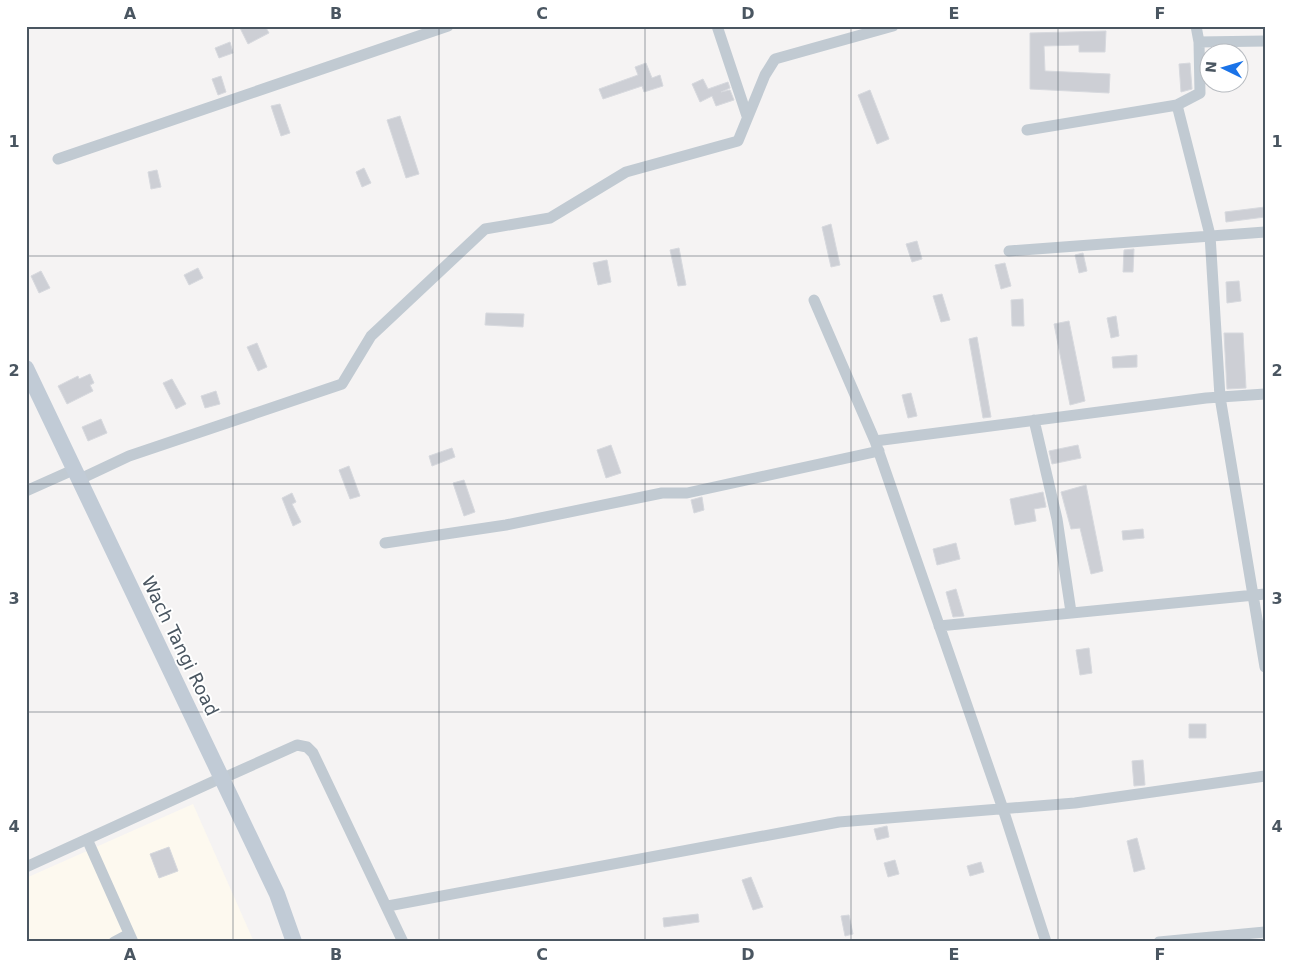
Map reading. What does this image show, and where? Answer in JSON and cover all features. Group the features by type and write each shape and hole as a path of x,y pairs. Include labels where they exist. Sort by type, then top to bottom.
{"main road":[{"name":"Wach Tangi Road","path":"26,368 76,475 224,777 277,894 294,942"}],"street":[{"path":"58,159 448,26"},
{"path":"717,26 747,116"},
{"path":"26,491 342,384 371,336 485,229 550,218 626,172 738,141 765,75 775,59 893,26"},
{"path":"1196,26 1199,42 1265,41"},
{"path":"1028,130 1176,105 1200,92"},
{"path":"1176,105 1210,235 1220,397 1265,667"},
{"path":"1009,251 1265,232"},
{"path":"814,300 877,446 1003,809 1046,942"},
{"path":"385,543 506,525 662,492 688,493 877,446 1034,420 1220,397 1265,394"},
{"path":"1034,420 1057,519 1070,612"},
{"path":"939,626 1265,594"},
{"path":"26,868 297,745 307,747 313,753 388,906 403,942"},
{"path":"388,906 839,822 1074,803 1265,776"},
{"path":"87,840 131,938 114,942"},
{"path":"1159,942 1265,932"}],"shaded area":[{"path":"193,804 254,942 26,942 26,878"}],"building":[{"path":"239,26 265,26 269,33 248,44"},
{"path":"1106,31 1105,52 1079,52 1079,45 1044,46 1045,71 1110,74 1109,93 1030,89 1030,33"},
{"path":"230,42 233,53 219,58 215,48"},
{"path":"646,63 652,78 660,75 663,86 644,92 642,86 603,99 599,89 638,75 635,67"},
{"path":"1190,63 1192,89 1181,92 1179,64"},
{"path":"221,76 226,92 218,95 212,79"},
{"path":"703,79 708,89 728,82 730,88 721,92 730,90 734,100 716,106 712,96 700,102 692,84"},
{"path":"870,90 889,139 877,144 858,95"},
{"path":"280,104 290,133 281,136 271,106"},
{"path":"400,116 419,174 406,178 387,120"},
{"path":"364,168 371,183 362,187 356,172"},
{"path":"157,170 161,187 151,189 148,172"},
{"path":"1265,207 1265,217 1226,222 1225,212"},
{"path":"831,224 840,265 831,267 822,227"},
{"path":"917,241 922,259 912,262 906,244"},
{"path":"679,248 686,285 678,286 670,250"},
{"path":"1134,249 1133,272 1123,272 1124,250"},
{"path":"1083,253 1087,271 1079,273 1075,255"},
{"path":"607,260 611,282 598,285 593,263"},
{"path":"1005,263 1011,286 1001,289 995,265"},
{"path":"198,268 203,278 189,285 184,275"},
{"path":"41,271 50,288 39,293 31,276"},
{"path":"1239,281 1241,301 1227,303 1226,282"},
{"path":"942,294 950,320 941,322 933,296"},
{"path":"1023,299 1024,326 1012,326 1011,300"},
{"path":"486,313 524,314 523,327 485,325"},
{"path":"1116,316 1119,336 1111,338 1107,318"},
{"path":"1069,321 1085,401 1070,405 1054,324"},
{"path":"1224,333 1243,333 1246,388 1227,389"},
{"path":"977,337 991,417 983,418 969,339"},
{"path":"257,343 267,367 258,371 247,347"},
{"path":"1137,355 1137,367 1113,368 1112,357"},
{"path":"90,374 94,383 90,385 93,391 67,404 58,386 78,376 79,379"},
{"path":"172,379 186,404 176,409 163,383"},
{"path":"216,391 220,404 205,408 201,396"},
{"path":"911,393 917,416 908,418 902,395"},
{"path":"101,419 107,433 88,441 82,427"},
{"path":"611,445 621,473 606,478 597,450"},
{"path":"1078,445 1081,458 1052,464 1049,451"},
{"path":"452,448 455,457 432,466 429,456"},
{"path":"349,466 360,496 350,499 339,470"},
{"path":"464,480 475,512 464,516 453,483"},
{"path":"1086,485 1103,571 1091,574 1080,528 1071,529 1061,492"},
{"path":"1043,492 1046,507 1034,509 1036,521 1015,525 1010,499"},
{"path":"292,493 296,502 292,504 301,522 293,526 282,498"},
{"path":"702,497 704,510 694,513 691,500"},
{"path":"1143,529 1144,538 1123,540 1122,531"},
{"path":"956,543 960,559 937,565 933,549"},
{"path":"956,589 964,616 953,617 946,592"},
{"path":"1089,648 1092,673 1080,675 1076,650"},
{"path":"1189,724 1206,724 1206,738 1189,738"},
{"path":"1143,760 1145,785 1134,786 1132,761"},
{"path":"887,826 889,837 877,840 874,829"},
{"path":"1137,838 1145,869 1134,872 1127,841"},
{"path":"169,847 178,871 159,878 150,854"},
{"path":"895,860 899,874 888,877 884,863"},
{"path":"981,862 984,872 970,876 967,866"},
{"path":"751,877 763,907 753,910 742,880"},
{"path":"698,914 699,922 664,927 663,918"},
{"path":"849,915 853,934 845,936 841,916"}]}
